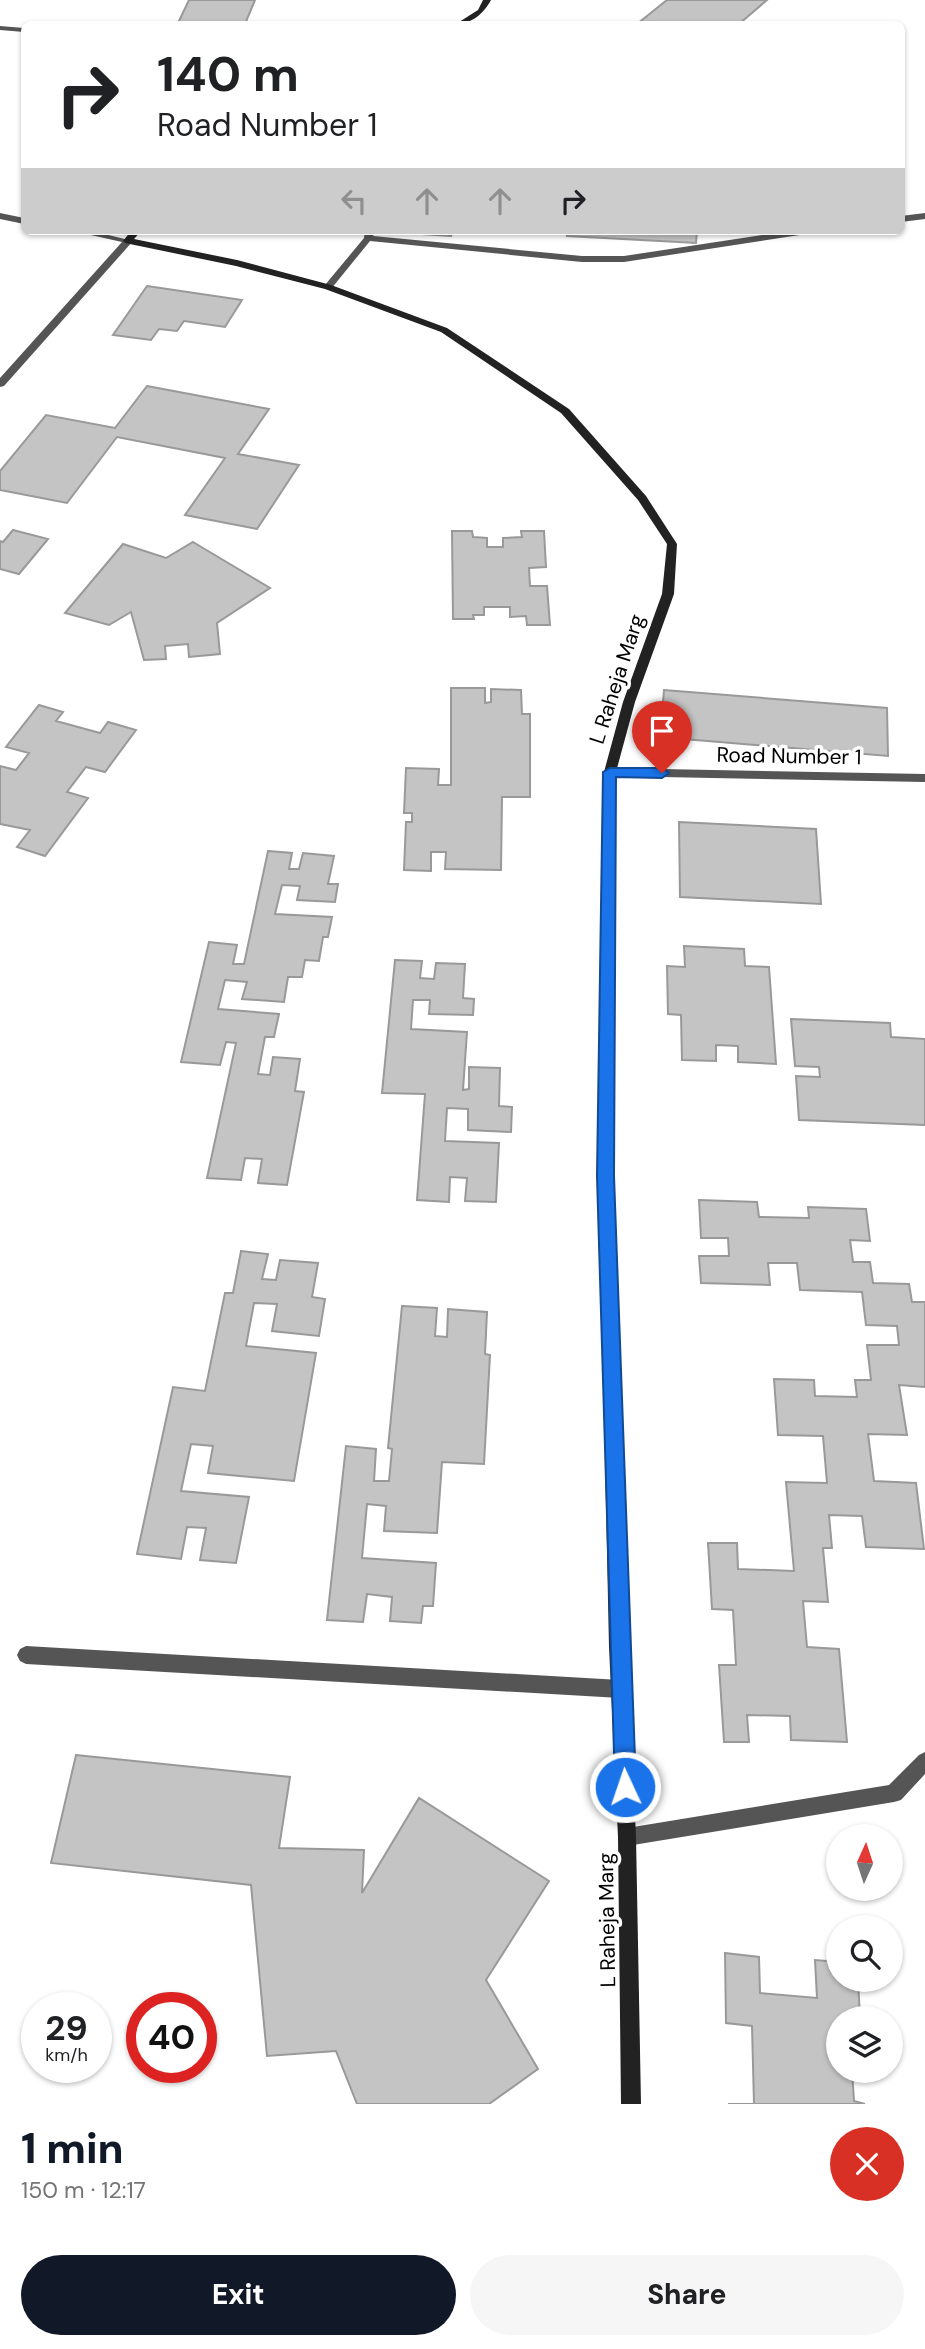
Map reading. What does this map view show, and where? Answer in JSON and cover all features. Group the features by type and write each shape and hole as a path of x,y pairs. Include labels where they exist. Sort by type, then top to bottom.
{"street":[{"path":"465,21 481,11 487,0"},
{"path":"0,28 21,30"},
{"path":"0,216 21,220"},
{"path":"905,218 925,216"},
{"path":"328,287 368,235"},
{"path":"378,235 582,259 624,258 779,235"},
{"path":"0,384 132,236"},
{"name":"L Raheja Marg","path":"132,236 328,287 444,330 565,411 642,498 672,544 668,594 629,702 610,772 606,1176 620,1689 627,1837 631,2104"},
{"name":"Road Number 1","path":"610,772 925,778"},
{"path":"26,1655 620,1689"},
{"path":"627,1837 894,1793 925,1761"}],"building":[{"path":"189,0 255,0 246,21 179,21"},
{"path":"667,0 767,0 742,21 641,21"},
{"path":"567,235 697,235 696,243"},
{"path":"147,286 242,300 225,327 184,321 177,331 159,329 151,340 113,335"},
{"path":"147,386 269,409 238,454 299,465 257,529 185,515 225,458 117,437 67,503 0,490 0,471 46,415 115,428"},
{"path":"13,530 48,539 19,574 0,569 0,541 3,542"},
{"path":"452,531 472,531 473,537 487,538 487,547 503,547 503,538 522,537 521,531 544,531 546,567 529,568 530,586 547,586 550,625 527,625 526,616 510,617 510,607 484,607 484,615 473,615 474,619 453,619"},
{"path":"193,542 270,588 217,623 220,654 189,657 188,644 165,646 166,659 144,660 131,612 109,625 65,613 123,544 166,558"},
{"path":"451,688 485,688 485,703 491,702 491,689 521,690 522,714 530,714 530,797 502,797 501,870 445,869 446,852 431,852 431,871 404,870 406,822 412,822 412,813 404,813 406,768 439,769 438,785 451,785"},
{"path":"664,690 887,708 888,756 660,737"},
{"path":"39,705 63,712 56,721 100,733 108,722 136,730 105,772 86,767 67,792 88,798 45,856 17,847 30,830 0,824 0,766 16,770 29,753 6,747"},
{"path":"679,822 816,829 821,904 680,897"},
{"path":"268,851 292,853 289,869 299,869 303,853 334,856 328,884 338,884 335,902 297,900 300,886 282,885 275,914 332,917 328,937 323,937 319,961 305,960 302,977 288,977 284,1002 242,999 247,982 225,980 218,1009 279,1014 274,1037 265,1037 258,1074 270,1075 273,1057 300,1059 295,1091 304,1092 287,1185 258,1183 262,1159 245,1158 241,1180 207,1178 236,1043 226,1042 220,1065 181,1062 209,942 237,945 233,964 244,964"},
{"path":"684,946 744,949 745,966 769,967 776,1064 738,1062 738,1046 716,1045 716,1061 682,1060 681,1015 668,1014 667,966 685,967"},
{"path":"395,960 422,961 420,978 434,979 436,963 465,964 463,998 474,999 473,1015 429,1014 430,1000 413,1000 411,1029 467,1032 463,1090 469,1089 469,1067 500,1068 499,1106 512,1107 511,1132 468,1130 468,1109 447,1108 445,1141 499,1143 496,1202 465,1201 467,1178 450,1177 449,1202 417,1200 425,1094 382,1093"},
{"path":"791,1019 890,1023 891,1037 925,1039 925,1125 799,1120 796,1076 820,1077 819,1067 795,1066"},
{"path":"699,1200 757,1202 759,1217 809,1218 808,1207 866,1209 870,1241 850,1240 853,1262 870,1262 873,1283 909,1284 912,1302 925,1302 925,1387 899,1385 907,1435 868,1434 874,1481 916,1483 924,1549 866,1547 862,1516 829,1515 832,1548 823,1548 828,1602 803,1601 807,1647 839,1649 847,1742 791,1740 790,1716 747,1715 749,1742 724,1742 719,1665 736,1665 733,1610 712,1609 708,1543 737,1543 738,1569 794,1571 786,1482 827,1483 823,1436 778,1435 774,1379 814,1380 815,1396 857,1397 855,1380 871,1380 867,1345 899,1345 897,1326 866,1325 862,1292 800,1290 797,1263 768,1263 770,1285 701,1283 699,1256 729,1256 728,1238 701,1238"},
{"path":"241,1251 268,1254 262,1279 276,1280 280,1260 318,1263 312,1297 325,1299 319,1336 272,1331 277,1304 254,1303 246,1346 316,1353 294,1481 208,1473 213,1446 191,1444 181,1491 249,1497 236,1563 200,1560 206,1528 187,1527 181,1559 137,1554 173,1387 205,1391 225,1293 233,1293"},
{"path":"402,1306 437,1308 435,1336 447,1337 448,1309 487,1312 485,1354 490,1355 484,1464 442,1462 437,1533 384,1531 386,1506 367,1504 362,1558 436,1563 433,1606 423,1606 421,1623 390,1621 392,1597 367,1594 363,1622 327,1620 346,1446 376,1449 374,1481 389,1481 392,1449 388,1448"},
{"path":"76,1755 290,1777 279,1848 364,1850 362,1893 419,1798 549,1881 486,1980 538,2069 489,2104 357,2104 336,2051 267,2056 251,1885 51,1863"},
{"path":"725,1953 759,1957 760,1993 817,1998 815,1960 826,1961 826,1992 859,1992 859,2006 826,2006 826,2083 853,2083 854,2101 865,2104 754,2104 752,2026 726,2023"}],"route":[{"path":"625,1787 618,1647 606,1176 610,772 662,773"}]}
